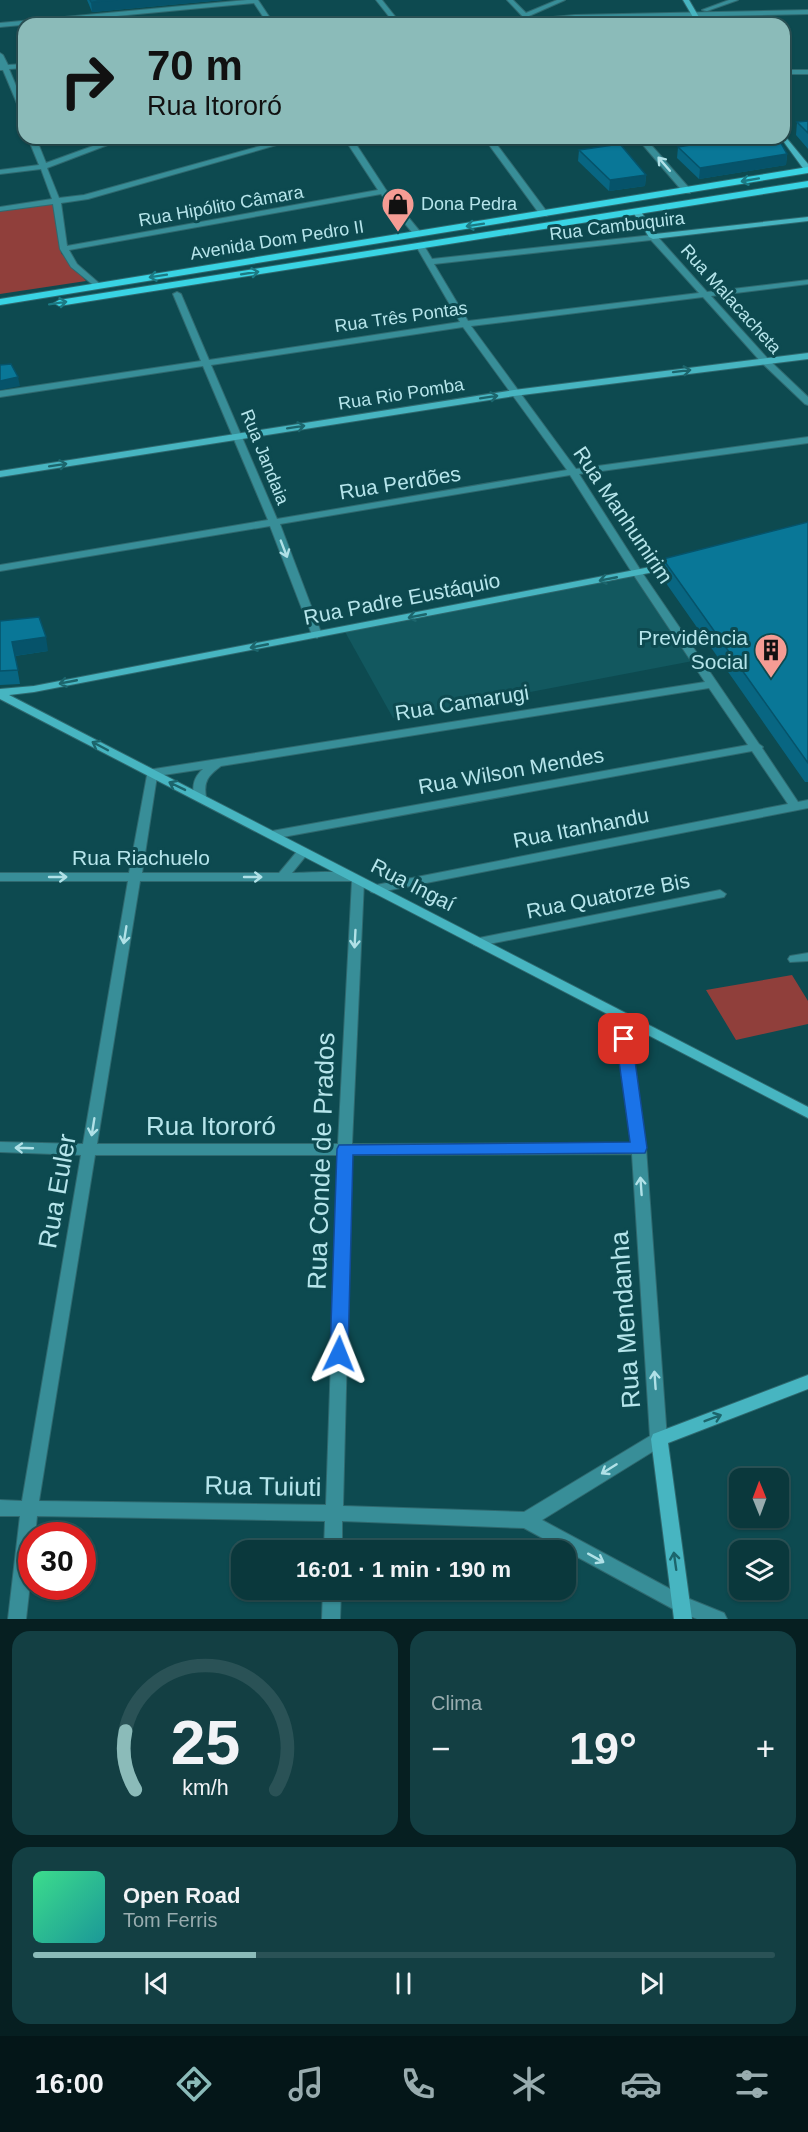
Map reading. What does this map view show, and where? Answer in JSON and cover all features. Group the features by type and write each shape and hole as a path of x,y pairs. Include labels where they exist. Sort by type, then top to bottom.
{"main road":[{"path":"686,0 695,18"},
{"path":"789,144 808,170"},
{"name":"Avenida Dom Pedro II","path":"0,302 808,170"},
{"name":"Avenida Dom Pedro II","path":"0,312 808,184"},
{"name":"Rua Malacacheta","path":"637,212 653,237"},
{"name":"Rua Cambuquira","path":"653,237 808,219"},
{"name":"Rua Rio Pomba","path":"0,474 514,393 808,356"},
{"name":"Rua Padre Eustáquio","path":"0,694 682,564"},
{"name":"Rua Ingaí","path":"0,694 808,1113"},
{"path":"659,1438 808,1382"},
{"name":"Rua Mendanha","path":"659,1438 682,1612"}],"street":[{"path":"379,0 393,18"},
{"path":"510,0 527,18"},
{"path":"532,18 562,0"},
{"path":"684,18 735,0"},
{"path":"75,18 256,1 267,18"},
{"path":"560,18 808,12"},
{"path":"0,25 18,23"},
{"path":"0,55 3,68 18,99"},
{"path":"3,68 18,67"},
{"path":"790,72 808,72"},
{"path":"34,144 57,202 64,249 74,265 97,286"},
{"path":"0,172 42,167 105,144"},
{"path":"0,209 57,202 113,190 276,144"},
{"path":"352,144 383,191 418,234"},
{"path":"492,144 544,214"},
{"path":"646,144 687,190"},
{"name":"Rua Hipólito Câmara","path":"64,249 383,191"},
{"name":"Rua Cambuquira","path":"430,262 653,237"},
{"name":"Rua Malacacheta","path":"653,237 765,361 808,402"},
{"name":"Rua Manhumirim","path":"420,246 465,324 573,472 638,574 757,747 802,805"},
{"name":"Rua Três Pontas","path":"0,394 465,324 808,282"},
{"name":"Rua Jandaia","path":"177,294 274,522 317,635"},
{"name":"Rua Perdões","path":"0,568 573,472 808,440"},
{"name":"Rua Camarugi","path":"152,773 713,684"},
{"name":"Rua Wilson Mendes","path":"272,835 757,747"},
{"path":"200,797 198,789 200,778 218,762"},
{"name":"Rua Euler","path":"16,1619 29,1508 152,773"},
{"name":"Rua Itanhandu","path":"375,889 802,805"},
{"path":"282,877 303,852"},
{"name":"Rua Riachuelo","path":"0,877 355,879"},
{"name":"Rua Conde de Prados","path":"334,1540 355,879"},
{"name":"Rua Quatorze Bis","path":"479,942 720,894"},
{"name":"Rua Mendanha","path":"621,1017 639,1148 659,1438"},
{"name":"Rua Itororó","path":"0,1147 90,1150 639,1148"},
{"path":"659,1438 526,1520 682,1612 718,1619"},
{"name":"Rua Tuiuti","path":"0,1508 335,1513 526,1520"},
{"path":"331,1619 332,1600"}],"shaded area":[{"path":"56,203 61,253 86,281 0,294 0,210"},
{"path":"638,574 698,660 393,718 344,630"},
{"path":"792,975 808,1001 808,1024 736,1040 706,990"}],"building":[{"path":"90,0 118,0 91,2"},
{"path":"808,121 808,133 797,122"},
{"path":"620,144 646,175 610,180 579,150"},
{"path":"697,144 781,144 787,154 700,168 678,147"},
{"path":"11,364 18,377 0,381 0,365"},
{"name":"Previdência Social","path":"808,522 808,763 663,559"},
{"path":"39,617 46,637 12,642 18,670 0,671 0,621"}],"place":[{"name":"Dona Pedra","path":"398,233"},
{"name":"Previdência Social","path":"771,679"}],"route":[{"path":"339,1354 345,1149 639,1148 624,1039"}]}
